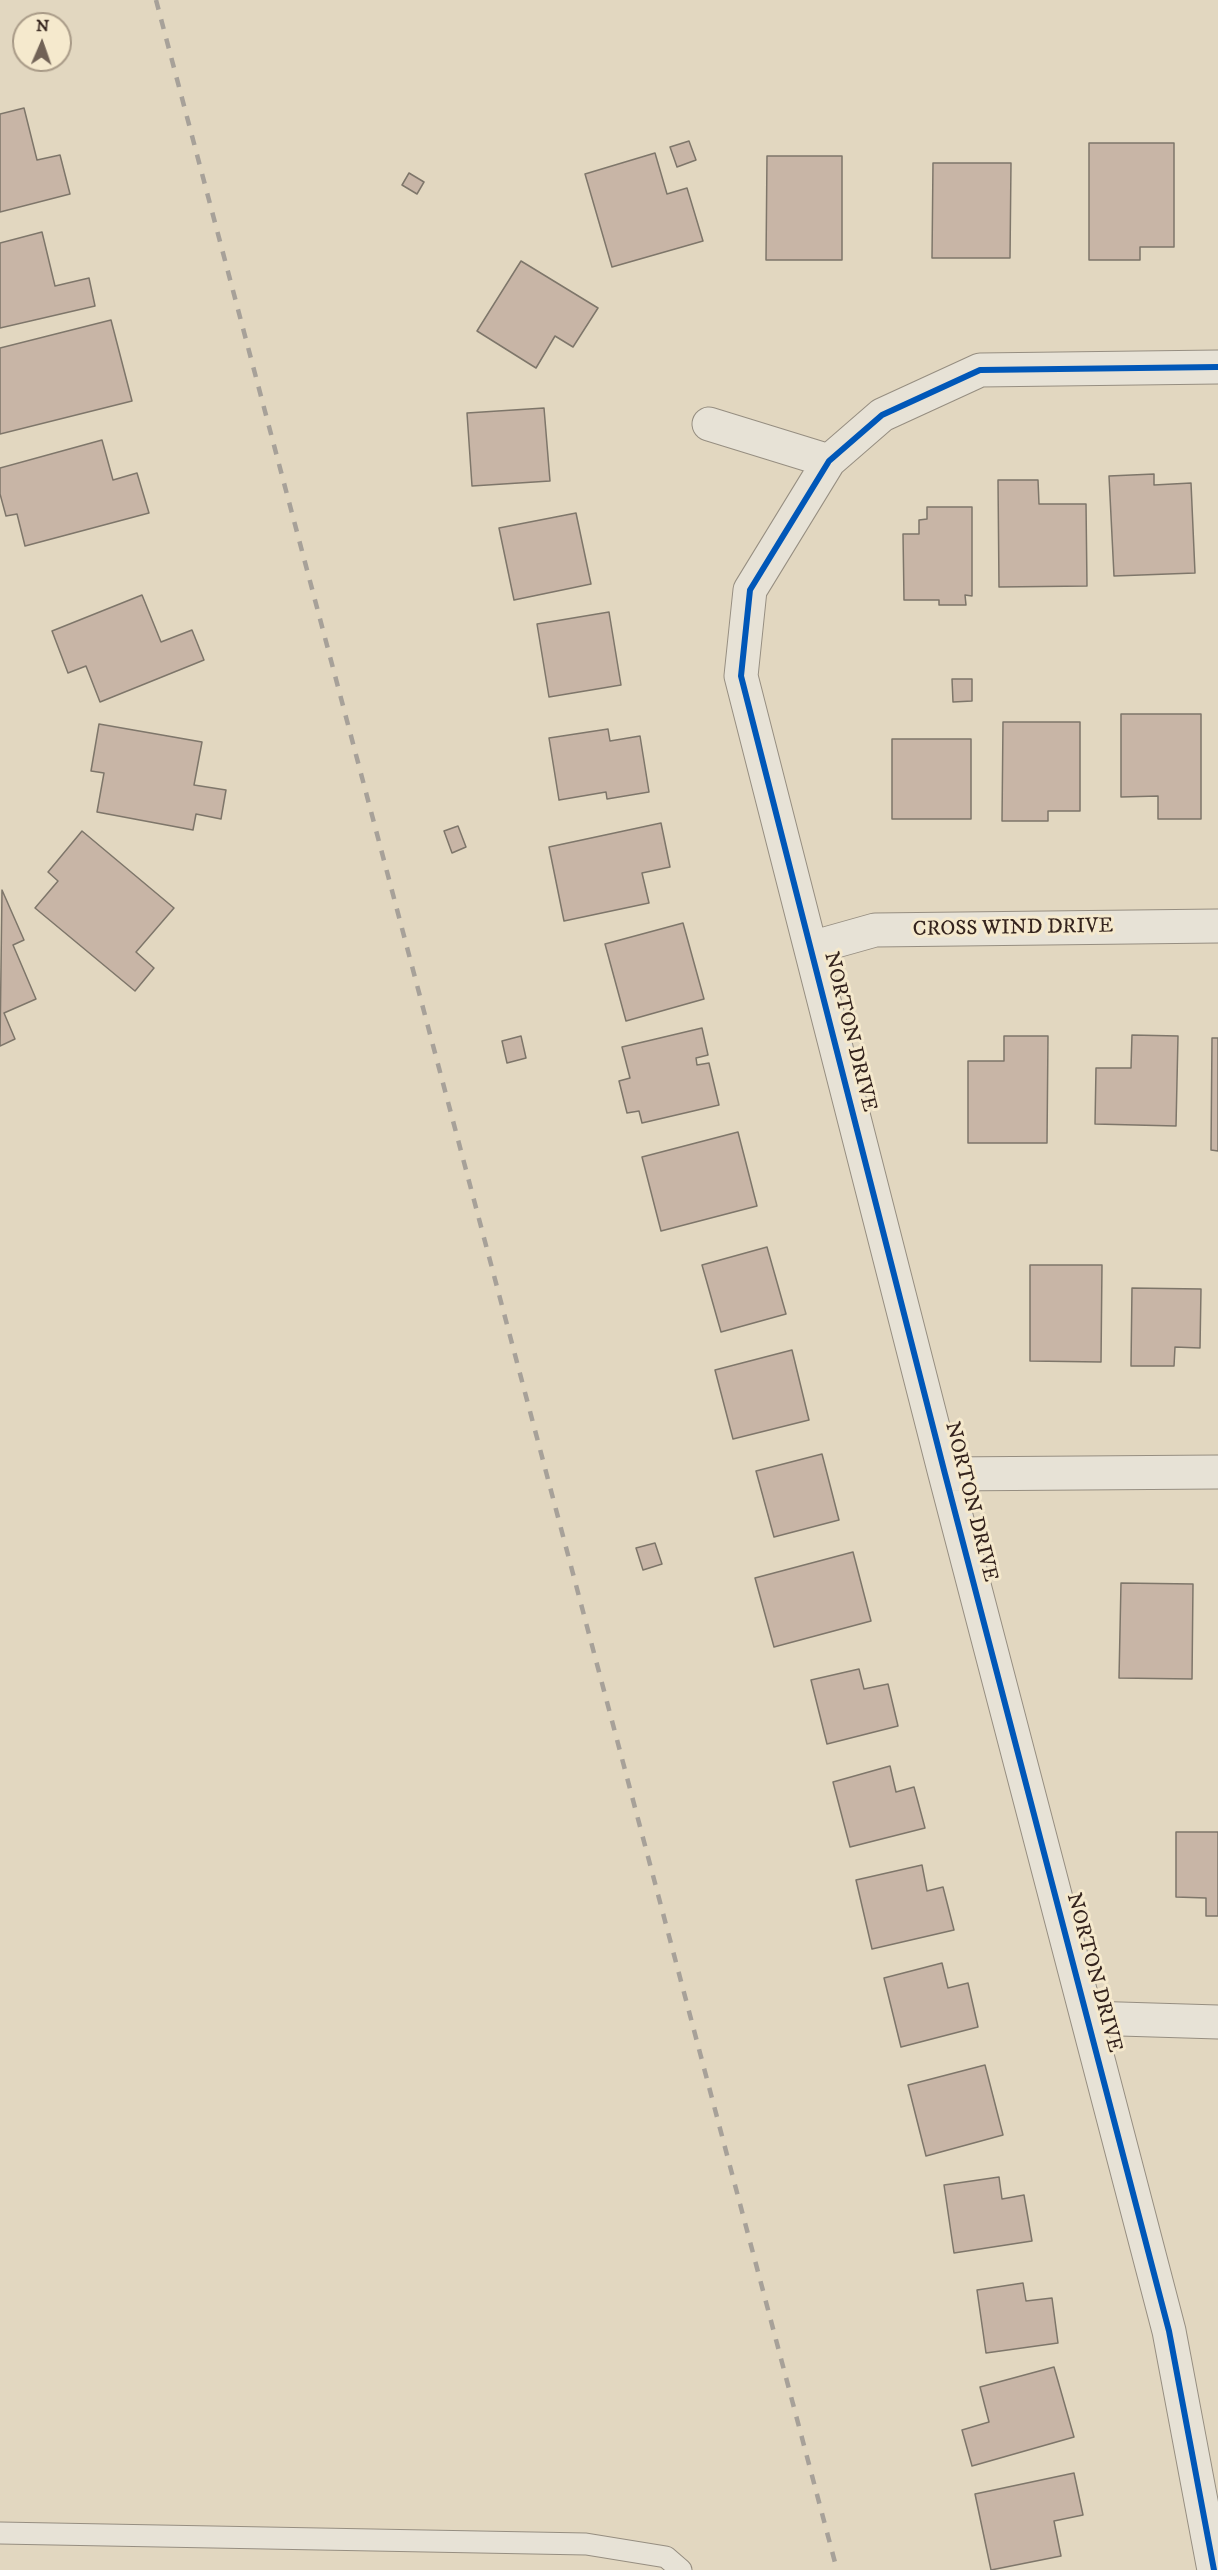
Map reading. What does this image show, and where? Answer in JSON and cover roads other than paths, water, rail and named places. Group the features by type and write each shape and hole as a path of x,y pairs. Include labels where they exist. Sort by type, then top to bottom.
{"street":[{"name":"NORTON DRIVE","path":"1214,2570 1169,2331 945,1474 741,676 750,590 829,461 882,415 980,370 1218,367"},
{"path":"709,424 829,461"},
{"name":"CROSS WIND DRIVE","path":"811,948 875,930 1218,927"},
{"path":"945,1474 1218,1472"},
{"path":"1088,2018 1218,2022"}],"lane":[{"path":"0,2533 586,2544 666,2557 681,2570"}],"railway":[{"path":"156,0 837,2570"}]}
